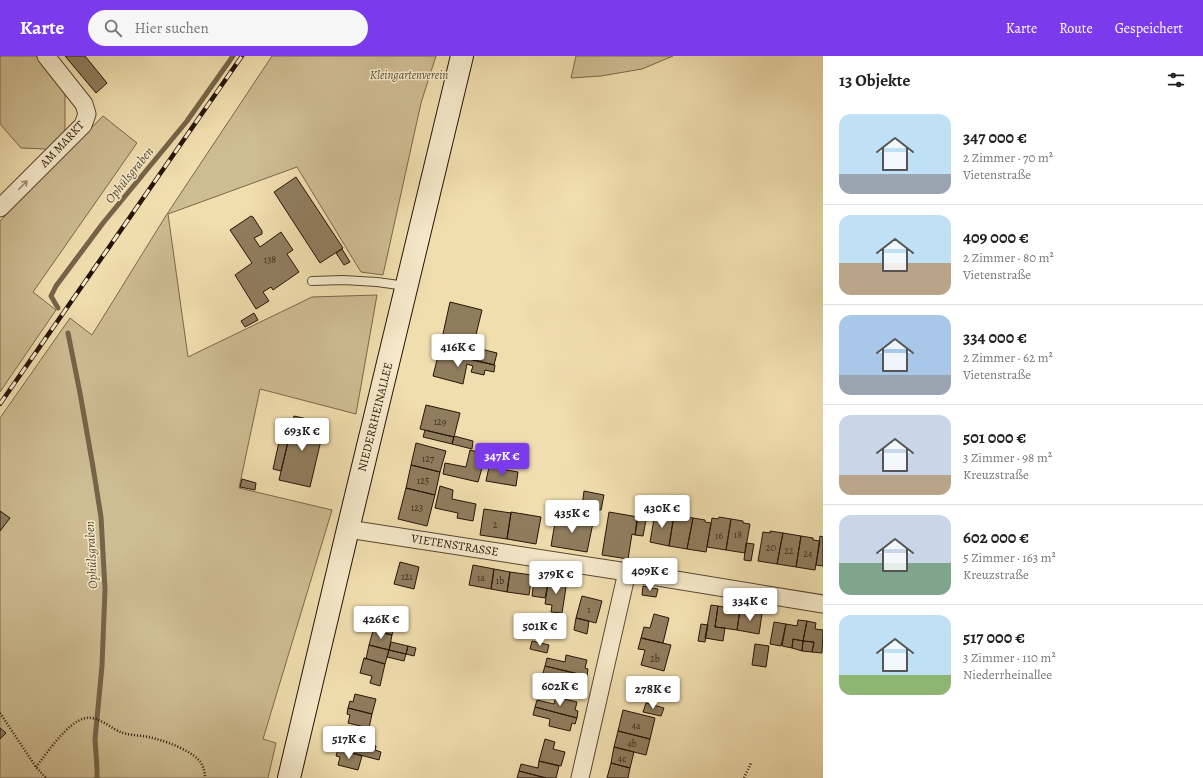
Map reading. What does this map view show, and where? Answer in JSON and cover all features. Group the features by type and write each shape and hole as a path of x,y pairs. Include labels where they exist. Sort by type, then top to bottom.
{"main road":[{"name":"NIEDERRHEINALLEE","path":"289,778 462,56"}],"street":[{"name":"AM MARKT","path":"0,208 83,125 87,114 84,104 46,56"},
{"name":"VIETENSTRASSE","path":"348,529 823,604"},
{"path":"580,778 627,572"}],"lane":[{"path":"312,281 343,280 407,286"}],"path":[{"path":"0,713 36,767 46,778"},
{"path":"36,767 55,742 69,727 85,718 91,718 123,733 156,738 188,752 201,762 204,769 205,778"},
{"path":"744,778 751,763"}],"green space":[{"path":"0,56 36,56 65,91 65,132 47,151 45,149 21,148 0,124"},
{"name":"Kleingartenverein","path":"272,56 436,56 421,103 383,275 361,272 297,167 168,214 188,357 312,297 377,295 356,414 260,389 239,488 332,510 263,739 276,743 268,778 0,778 0,418 70,318 92,335 167,214"},
{"path":"576,56 673,56 642,69 601,76 571,78"},
{"path":"103,116 137,143 33,292 56,310 0,392 0,221"}],"building":[{"path":"65,56 85,56 107,83 96,93"},
{"path":"296,177 343,248 320,263 274,192"},
{"path":"251,216 262,231 262,234 254,238 260,247 281,232 293,250 287,254 299,272 273,290 271,287 263,292 269,301 256,309 235,275 252,263 230,230"},
{"path":"342,249 350,262 344,265 336,253"},
{"path":"450,302 482,310 473,347 497,353 494,365 439,352"},
{"path":"254,313 258,320 245,327 241,321"},
{"path":"439,352 495,365 494,372 485,370 484,375 471,372 473,366 467,364 463,384 433,376"},
{"path":"426,405 460,413 454,437 420,429"},
{"path":"294,416 325,423 310,487 279,480"},
{"path":"425,430 454,437 452,444 423,437"},
{"path":"281,433 290,434 281,471 273,469"},
{"path":"454,436 473,441 472,449 452,444"},
{"path":"416,443 446,451 440,472 411,465"},
{"path":"470,450 486,454 478,482 443,474 445,463 466,467"},
{"path":"411,465 440,472 435,495 406,488"},
{"path":"489,467 518,472 516,486 486,481"},
{"path":"242,479 256,483 255,490 240,487"},
{"path":"440,486 453,490 452,499 476,504 473,521 457,518 458,513 435,508"},
{"path":"406,488 435,495 427,526 398,519"},
{"path":"584,491 604,495 601,510 582,506"},
{"path":"484,509 511,513 507,539 480,535"},
{"path":"0,511 10,518 0,531"},
{"path":"511,512 541,517 536,544 507,539"},
{"path":"609,512 638,517 635,535 632,534 628,559 602,555"},
{"path":"655,513 674,515 669,546 650,542"},
{"path":"674,515 674,517 680,518 680,516 693,518 687,549 669,546"},
{"path":"556,517 593,523 587,552 551,546"},
{"path":"719,517 731,519 726,550 707,547 712,518 718,519"},
{"path":"693,518 705,520 705,522 711,523 706,552 687,549"},
{"path":"637,519 646,520 643,536 635,535"},
{"path":"731,519 750,524 745,553 726,550"},
{"path":"770,531 783,533 777,564 758,561 763,532 770,533"},
{"path":"783,533 801,536 796,567 777,564"},
{"path":"801,536 820,541 815,570 796,567"},
{"path":"820,536 823,537 823,566 816,565"},
{"path":"746,543 754,544 751,561 744,560"},
{"path":"400,562 419,567 414,589 394,584"},
{"path":"473,565 494,569 491,589 469,585"},
{"path":"494,569 510,572 507,592 491,589"},
{"path":"510,572 532,575 529,595 507,592"},
{"path":"549,578 567,581 562,613 551,612 552,605 545,604"},
{"path":"534,580 548,583 545,598 532,596"},
{"path":"643,586 658,589 656,597 642,595"},
{"path":"582,596 602,601 596,623 576,618"},
{"path":"711,605 718,606 715,627 725,628 723,641 705,638"},
{"path":"718,606 740,610 737,630 715,627"},
{"path":"740,610 762,614 759,634 737,630"},
{"path":"388,611 398,614 392,635 371,630 375,615 386,618"},
{"path":"654,614 669,618 663,643 641,638 644,627 650,628"},
{"path":"576,618 589,621 587,634 574,630"},
{"path":"798,620 807,621 803,641 793,639 792,648 782,646 786,624 797,626"},
{"path":"807,621 816,623 815,629 823,630 822,653 812,652 814,642 803,641"},
{"path":"774,622 786,624 781,646 770,644"},
{"path":"701,624 708,625 705,642 698,641"},
{"path":"371,630 392,635 389,650 369,645 373,631"},
{"path":"641,638 671,645 664,671 641,665 645,650 638,649"},
{"path":"793,639 803,641 802,651 792,648"},
{"path":"532,641 549,645 547,653 530,649"},
{"path":"803,641 814,642 812,652 802,651"},
{"path":"391,642 408,646 406,654 389,650"},
{"path":"755,644 769,646 766,667 752,665"},
{"path":"369,645 389,650 385,664 366,659"},
{"path":"408,646 416,648 414,656 406,654"},
{"path":"389,650 406,654 404,661 387,657"},
{"path":"566,655 587,660 585,668 588,669 587,676 545,666 547,658 565,662"},
{"path":"364,658 385,664 380,686 370,683 372,676 360,673"},
{"path":"545,666 587,676 585,682 582,681 580,690 559,684 560,677 543,673"},
{"path":"355,694 376,699 372,714 348,708 350,701 353,702"},
{"path":"556,697 577,702 575,710 578,711 577,718 535,707 537,700 554,704"},
{"path":"646,703 664,708 661,716 643,712"},
{"path":"535,707 577,718 575,724 572,723 570,731 549,726 550,719 533,715"},
{"path":"348,708 372,714 369,728 348,723 350,715 347,714"},
{"path":"623,710 655,718 650,739 618,731"},
{"path":"0,728 6,733 0,739"},
{"path":"618,731 650,739 646,755 614,747"},
{"path":"344,735 366,740 365,743 376,746 375,750 381,752 379,760 338,749 340,742 343,742"},
{"path":"545,739 555,742 553,749 565,752 561,766 539,761"},
{"path":"614,747 634,752 630,768 611,763"},
{"path":"338,749 362,756 358,770 338,765 340,757 336,756"},
{"path":"539,761 559,766 556,778 546,778 519,771 521,764 538,768"},
{"path":"611,763 630,768 628,778 607,778"},
{"path":"519,771 546,778 517,778"}],"waterway":[{"name":"Ophülsgraben","path":"58,308 51,296 56,286 103,223 187,121 233,56"},
{"name":"Ophülsgraben","path":"68,333 80,393 101,517 105,589 102,666 95,739 97,778"}],"railway":[{"path":"0,404 242,56"}]}
